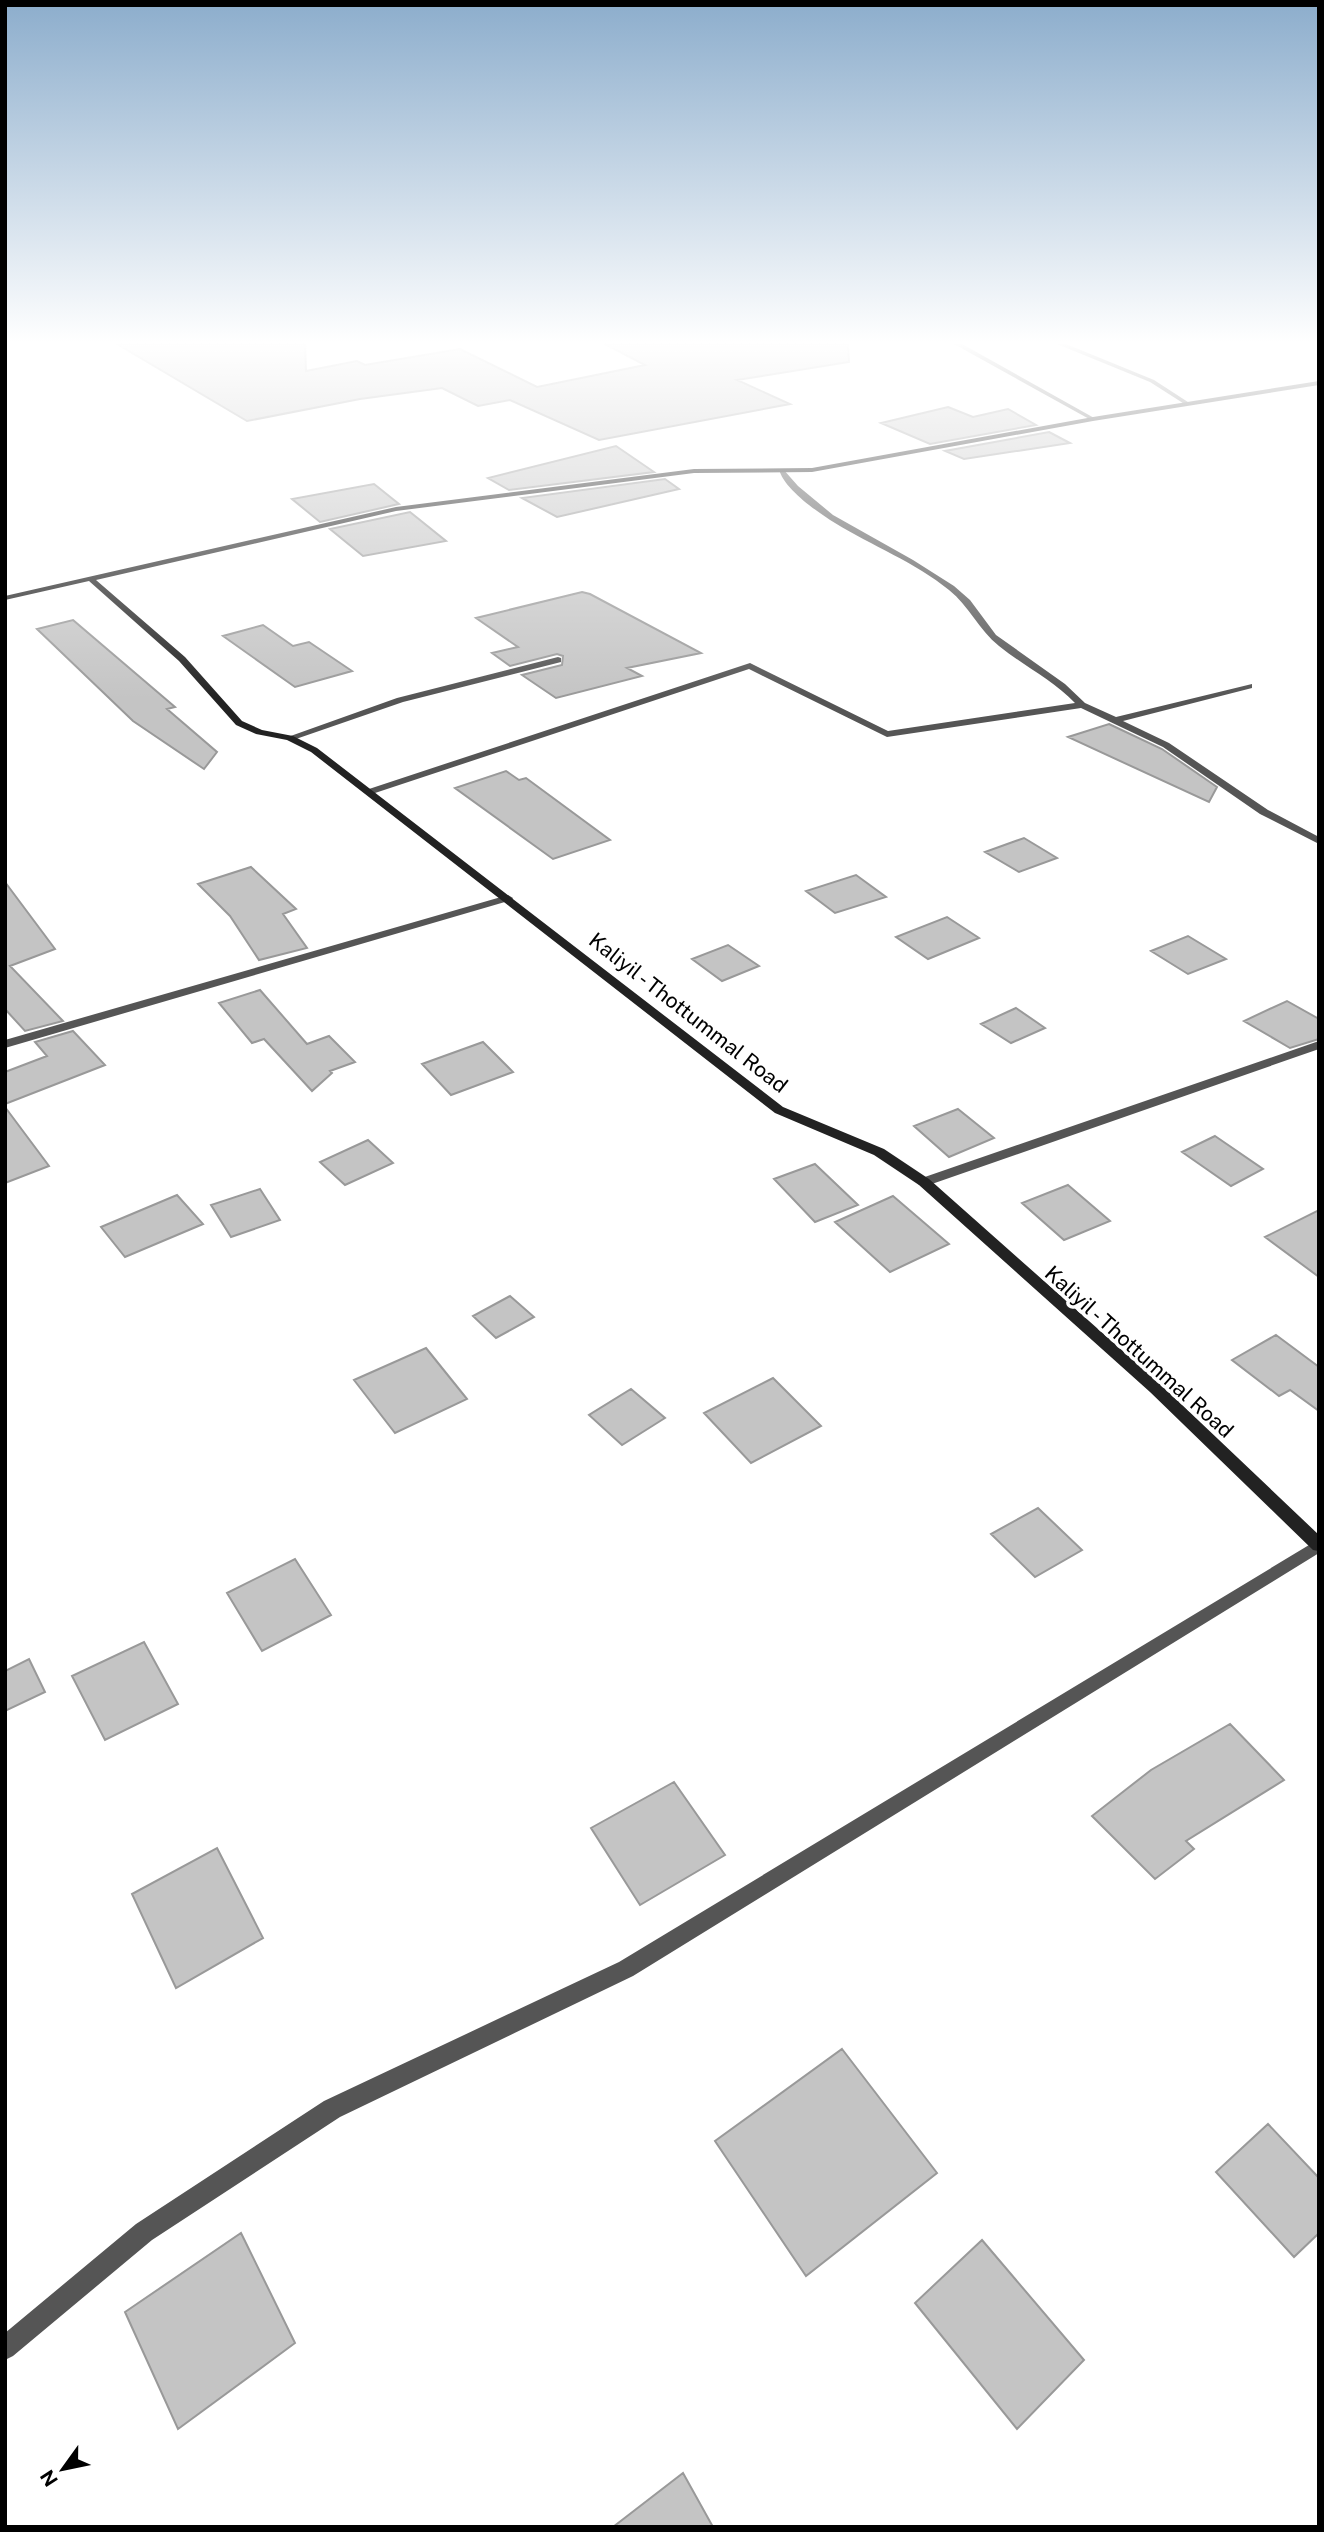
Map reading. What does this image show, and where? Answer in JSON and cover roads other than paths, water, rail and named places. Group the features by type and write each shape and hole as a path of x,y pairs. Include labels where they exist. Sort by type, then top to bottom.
{"main road":[{"path":"5,598 396,509 694,471 812,470 855,462"},
{"name":"Kaliyil - Thottummal Road","path":"90,578 182,659 239,723 260,732 290,738 314,750 779,1110 878,1152 924,1182 1154,1388 1319,1545"}],"street":[{"path":"781,470 790,483 853,532 932,574 968,604 992,636 1069,690 1082,705 1166,745 1264,812 1319,841"},
{"path":"290,738 400,699 558,660"},
{"path":"369,792 496,748 637,706 750,666 887,734 1082,705"},
{"path":"1115,720 1249,686"},
{"path":"5,1044 508,898"},
{"path":"924,1182 1319,1045"},
{"path":"5,2348 144,2232 331,2109 626,1969 1319,1545"}]}
